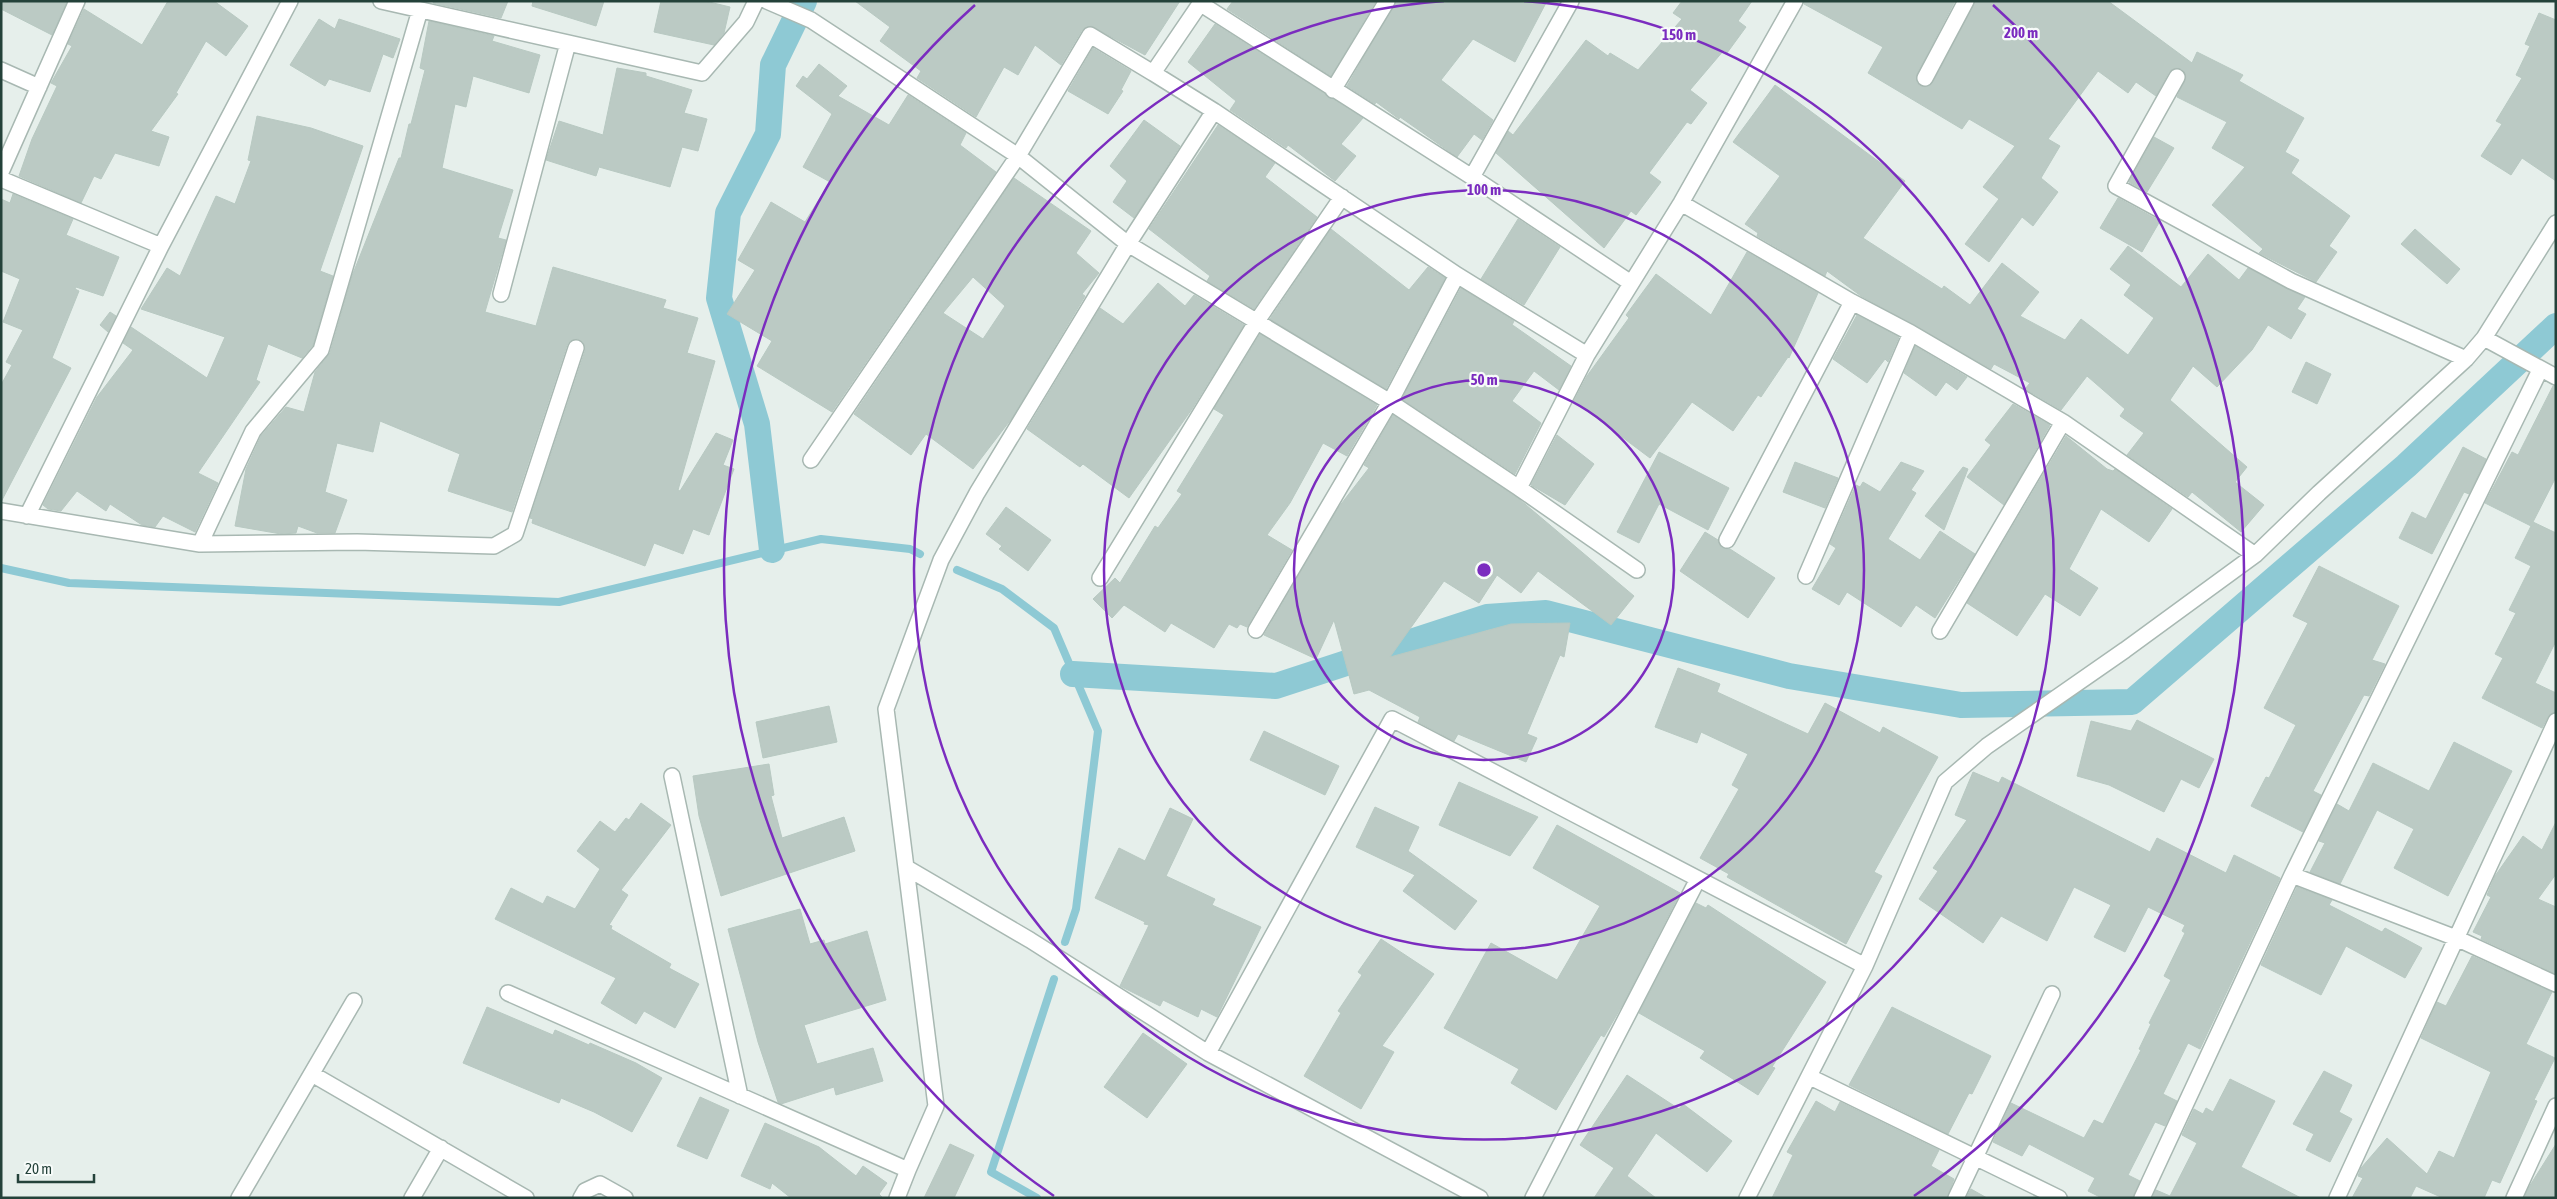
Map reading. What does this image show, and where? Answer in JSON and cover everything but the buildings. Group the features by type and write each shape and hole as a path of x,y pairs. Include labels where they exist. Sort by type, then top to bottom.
{"street":[{"path":"1,172 77,1"},
{"path":"27,516 161,246 290,1"},
{"path":"381,1 702,73 746,22 756,1"},
{"path":"767,1 811,20 1018,156 1128,244 1257,320 1390,402 1637,570"},
{"path":"1333,90 1387,1"},
{"path":"1472,177 1571,1"},
{"path":"1519,488 1587,355 1682,203 1794,1"},
{"path":"1925,78 1966,1"},
{"path":"1153,73 1202,3 1333,90 1472,177 1632,283"},
{"path":"200,544 253,432 321,350 420,10"},
{"path":"811,460 1018,156 1090,35 1214,111 1457,275 1587,355"},
{"path":"501,294 568,43"},
{"path":"1,70 39,87"},
{"path":"2177,77 2116,186 2291,282 2466,359"},
{"path":"897,1198 936,1106 886,709 941,560 977,493 1128,244 1214,111"},
{"path":"1,179 161,246"},
{"path":"1100,578 1257,320 1342,197"},
{"path":"1682,203 2063,422 2255,555"},
{"path":"1747,1198 1865,966 1945,782 1988,746 2125,650 2255,555 2319,492 2466,359 2485,338 2556,223"},
{"path":"1256,630 1390,402 1457,275"},
{"path":"1727,540 1852,302"},
{"path":"1806,576 1911,333"},
{"path":"2485,338 2539,370 2556,377"},
{"path":"1,511 200,544 357,542 494,546 515,534 576,348"},
{"path":"2142,1198 2292,875 2539,370"},
{"path":"1940,631 2063,422"},
{"path":"1208,1053 1392,719 1865,966"},
{"path":"2337,1198 2556,721"},
{"path":"672,776 740,1096"},
{"path":"907,868 1030,940 1208,1053 1480,1198"},
{"path":"2292,875 2456,938 2556,984"},
{"path":"1533,1198 1698,879"},
{"path":"508,993 908,1170"},
{"path":"1956,1198 2052,994"},
{"path":"239,1198 354,1001"},
{"path":"312,1074 526,1198"},
{"path":"1810,1077 2059,1198"},
{"path":"2514,1198 2556,1106"},
{"path":"412,1198 441,1148"},
{"path":"581,1198 585,1191 600,1184 625,1198"}],"waterway":[{"path":"772,550 757,424 719,298 728,213 768,134 773,65 804,1"},
{"path":"1073,674 1276,686 1487,617 1546,613 1789,676 1961,705 2132,702 2406,466 2556,326"},
{"path":"1,568 69,583 559,602 821,539 910,549 920,554"},
{"path":"957,570 1002,589 1054,628 1098,731 1076,909 1065,942"},
{"path":"1037,1198 991,1172 1054,979"}]}
